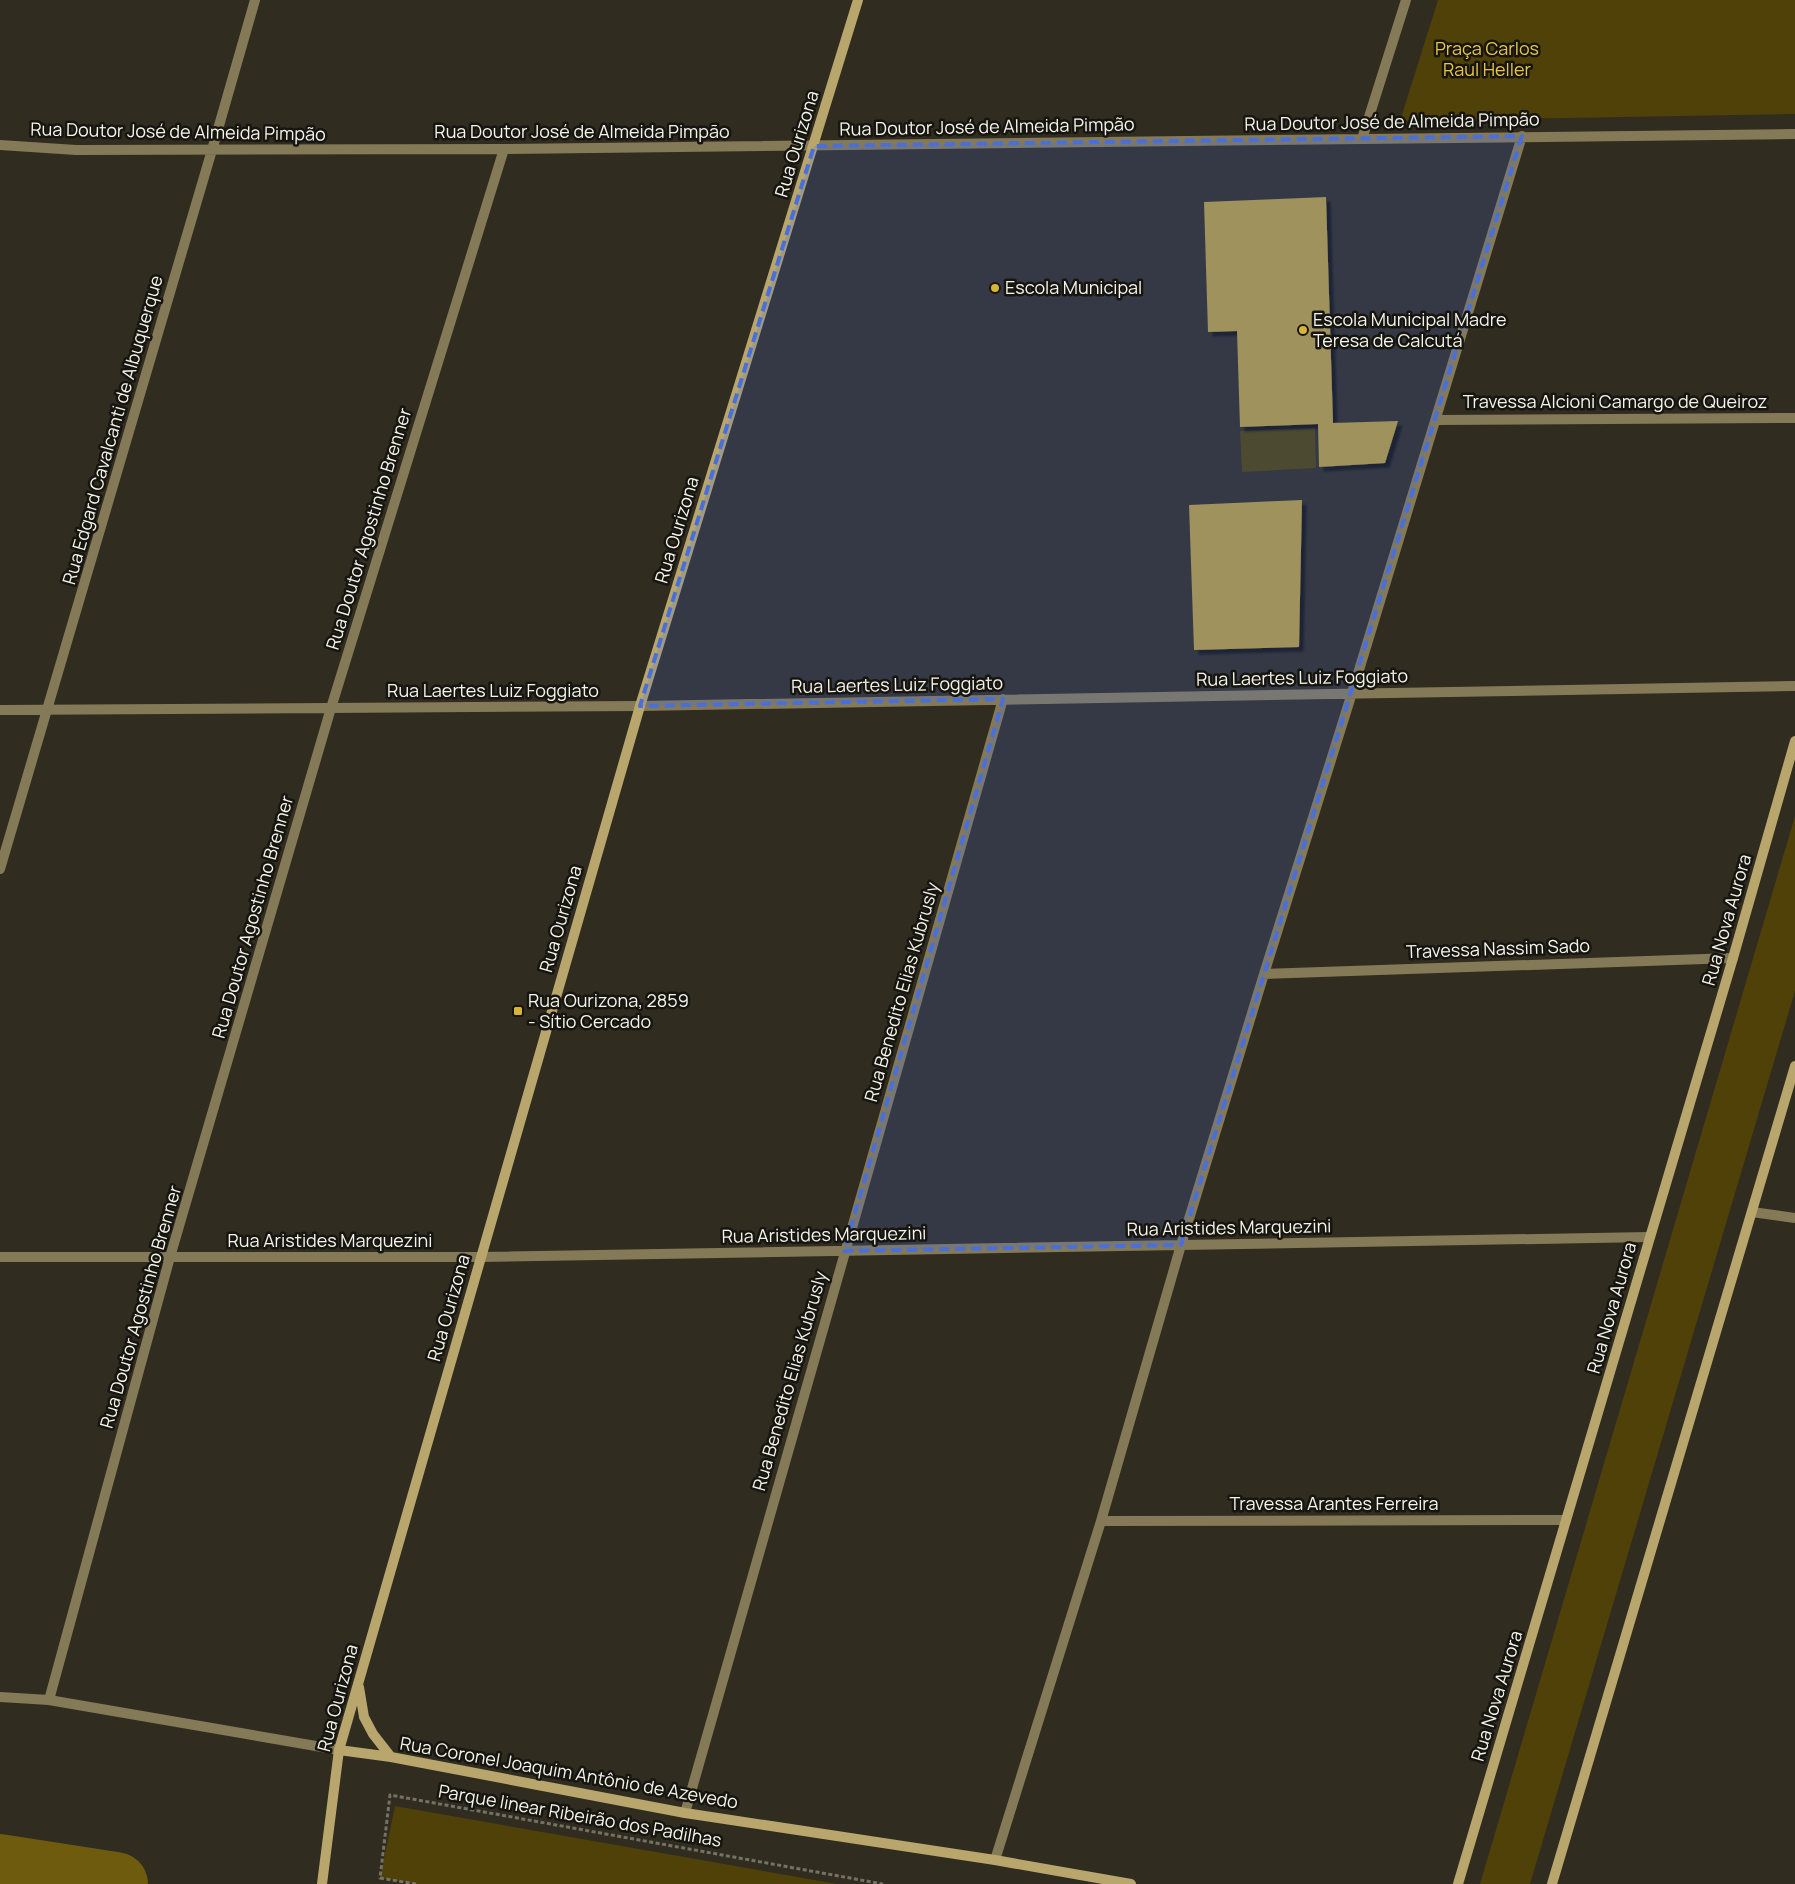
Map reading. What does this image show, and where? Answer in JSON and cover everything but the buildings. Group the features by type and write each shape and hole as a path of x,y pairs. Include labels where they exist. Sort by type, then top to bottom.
{"main road":[{"name":"Rua Ourizona","path":"322,1884 339,1750 640,706 858,0"},
{"name":"Rua Nova Aurora","path":"1458,1884 1733,958 1795,741"},
{"path":"1552,1884 1795,1066"},
{"path":"358,1684 364,1717 373,1734 391,1757"},
{"name":"Rua Coronel Joaquim Antônio de Azevedo","path":"339,1750 391,1757 685,1813 995,1860 1131,1884"}],"street":[{"name":"Rua Edgard Cavalcanti de Albuquerque","path":"0,869 255,0"},
{"path":"1362,139 1406,0"},
{"name":"Rua Doutor José de Almeida Pimpão","path":"0,145 76,150 504,149 1795,134"},
{"path":"995,1860 1101,1521 1181,1245 1352,694 1522,136"},
{"name":"Rua Doutor Agostinho Brenner","path":"50,1700 170,1257 330,708 504,149"},
{"name":"Travessa Alcioni Camargo de Queiroz","path":"1436,420 1795,418"},
{"name":"Rua Laertes Luiz Foggiato","path":"0,710 640,706 1795,686"},
{"name":"Rua Benedito Elias Kubrusly","path":"685,1813 1002,699"},
{"name":"Travessa Nassim Sado","path":"1264,974 1733,958"},
{"path":"1752,1212 1795,1218"},
{"name":"Rua Aristides Marquezini","path":"0,1257 481,1257 1649,1237"},
{"name":"Travessa Arantes Ferreira","path":"1101,1521 1566,1520"},
{"name":"Rua Coronel Joaquim Antônio de Azevedo","path":"0,1697 50,1700 339,1750"}],"path":[{"name":"Parque linear Ribeirão dos Padilhas","path":"416,1884 380,1878 390,1795 883,1884"}],"highlighted area":[{"path":"1522,136 1181,1245 844,1251 1003,699 640,706 814,146"}],"green space":[{"name":"Praça Carlos Raul Heller","path":"1438,0 1795,0 1795,114 1400,121"},
{"path":"1315,428 1316,468 1242,472 1240,431"},
{"path":"1795,816 1795,991 1530,1884 1480,1884"},
{"path":"395,1806 837,1884 416,1884 380,1878"}],"waterway":[{"path":"0,1866 116,1884"}],"place":[{"name":"Escola Municipal","path":"995,288"},
{"name":"Escola Municipal Madre Teresa de Calcutá","path":"1303,330"},
{"name":"Rua Ourizona, 2859 - Sítio Cercado","path":"518,1011"}]}
